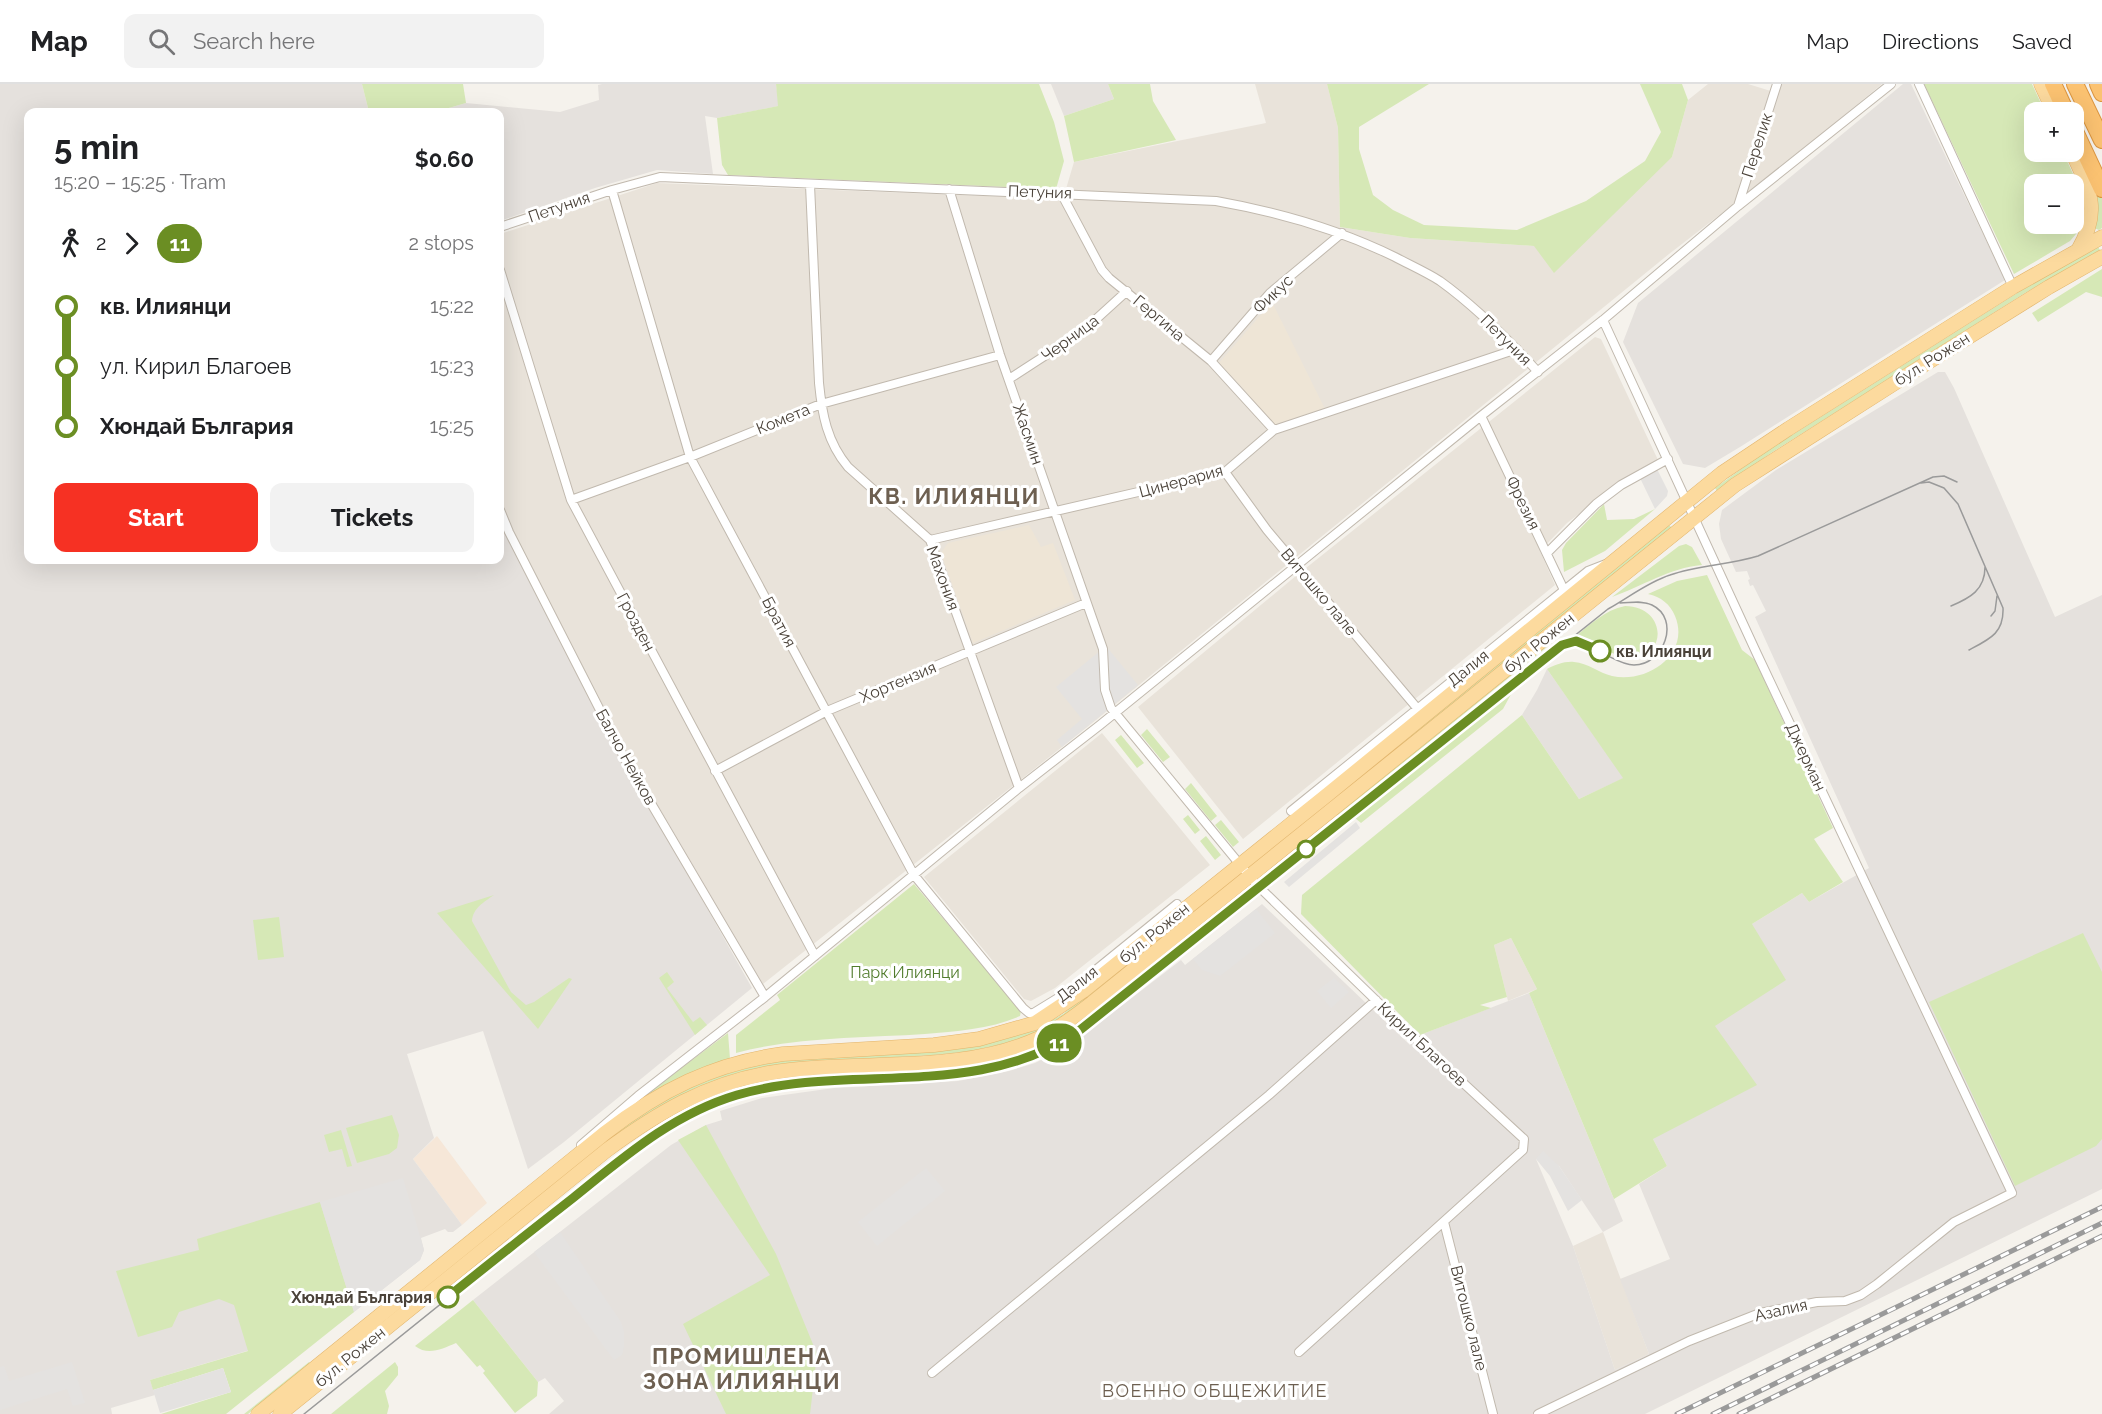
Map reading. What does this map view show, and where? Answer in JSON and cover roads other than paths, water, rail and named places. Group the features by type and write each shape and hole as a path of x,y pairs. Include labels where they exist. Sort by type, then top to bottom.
{"highway":[{"path":"2053,84 2061,102"},
{"path":"2075,84 2102,140"},
{"path":"2097,84 2102,93"},
{"path":"2084,151 2102,189"}],"main road":[{"path":"2041,84 2049,102"},
{"path":"2076,162 2093,202 2093,212 2078,250"},
{"name":"бул. Рожен","path":"258,1414 547,1179 645,1104 676,1085 720,1068 757,1058 783,1054 961,1042 996,1036 1035,1023 1073,998 1153,928 1239,865 1324,791 1687,501 1755,450 2013,287 2102,237"},
{"name":"бул. Рожен","path":"280,1414 607,1150 671,1106 711,1089 768,1073 965,1058 1008,1049 1052,1031 1079,1013 1695,517 1757,470 2049,287 2102,257"}],"street":[{"name":"Перелик","path":"1738,206 1777,84"},
{"name":"бул. Рожен","path":"547,1179 609,1120 765,997 1018,788 1115,713 1603,320 1738,206 1891,84"},
{"path":"1919,84 2013,287"},
{"name":"Петуния","path":"504,226 612,190 660,177 1216,201 1259,208 1342,233 1408,263 1440,282 1499,331 1538,372"},
{"name":"Махония","path":"810,184 821,404 828,435 839,456 863,481 930,540 1018,788"},
{"name":"Жасмин","path":"948,189 1000,355 1103,649 1105,690 1107,700 1115,713"},
{"name":"Братия","path":"612,190 690,457 914,875 1029,1013"},
{"name":"Гергина","path":"1061,193 1102,270 1211,361 1274,430"},
{"name":"Фикус","path":"1211,361 1270,293 1342,233"},
{"name":"Грозден","path":"504,283 571,500 815,956"},
{"name":"Черница","path":"1009,380 1083,331 1127,291"},
{"name":"Джерман","path":"1603,320 1850,852 2012,1193"},
{"name":"Цинерария","path":"930,540 1225,472 1274,430 1517,349"},
{"name":"Комета","path":"571,500 690,457 821,404 1000,355"},
{"name":"Фрезия","path":"1481,416 1564,590"},
{"path":"1547,553 1596,504 1621,485 1668,459"},
{"name":"Витошко лале","path":"1225,472 1267,530 1417,708"},
{"name":"Балчо Нейков","path":"504,520 625,759 765,997"},
{"name":"Далия","path":"1291,811 1324,791 1417,708 1588,571 1619,557"},
{"name":"Хортензия","path":"715,771 827,711 1086,603"},
{"name":"Кирил Благоев","path":"1115,713 1248,876 1376,1000 1524,1138 1523,1150 1299,1352"},
{"name":"Далия","path":"1029,1013 1038,1012 1071,990 1153,928 1176,904"},
{"path":"933,1373 1269,1095 1376,1000"},
{"name":"Азалия","path":"1538,1414 1689,1341 1761,1313 1817,1302 1845,1301 1861,1295 1954,1222 2012,1193"},
{"name":"Витошко лале","path":"1444,1222 1493,1414"}],"tram line":[{"path":"304,1414 632,1150 677,1121 708,1106 758,1090 799,1084 965,1073 1005,1065 1043,1051 1080,1030 1608,609 1662,578 1692,569 1758,556 1933,477 1944,476 1957,482"},
{"path":"1921,483 1929,482 1944,488 1958,504 2003,608 2001,624 1994,634 1969,650"},
{"path":"1951,606 1975,592 1982,582 1985,567"},
{"path":"1991,616 1995,611 1997,596"},
{"path":"1604,654 1626,664 1645,663 1661,650 1665,640 1666,620 1661,612 1652,605 1644,603 1620,603"},
{"name":"11","path":"448,1297 632,1150 677,1120 708,1105 737,1095 791,1084 950,1076 980,1071 1013,1063 1069,1038 1562,645 1576,641 1600,651"},
{"path":"1565,644 1581,642 1610,655"}],"railway":[{"path":"1677,1414 2102,1207"},
{"path":"1713,1414 2102,1223"},
{"path":"1739,1414 2102,1236"}],"place":[{"name":"кв. Илиянци","path":"1600,651"},
{"name":"Хюндай България","path":"448,1297"}],"district":[{"name":"КВ. ИЛИЯНЦИ","path":"954,496"},
{"name":"ПРОМИШЛЕНА ЗОНА ИЛИЯНЦИ","path":"742,1368"},
{"name":"ВОЕННО ОБЩЕЖИТИЕ","path":"1215,1390"}],"park label":[{"name":"Парк Илиянци","path":"905,972"}]}
